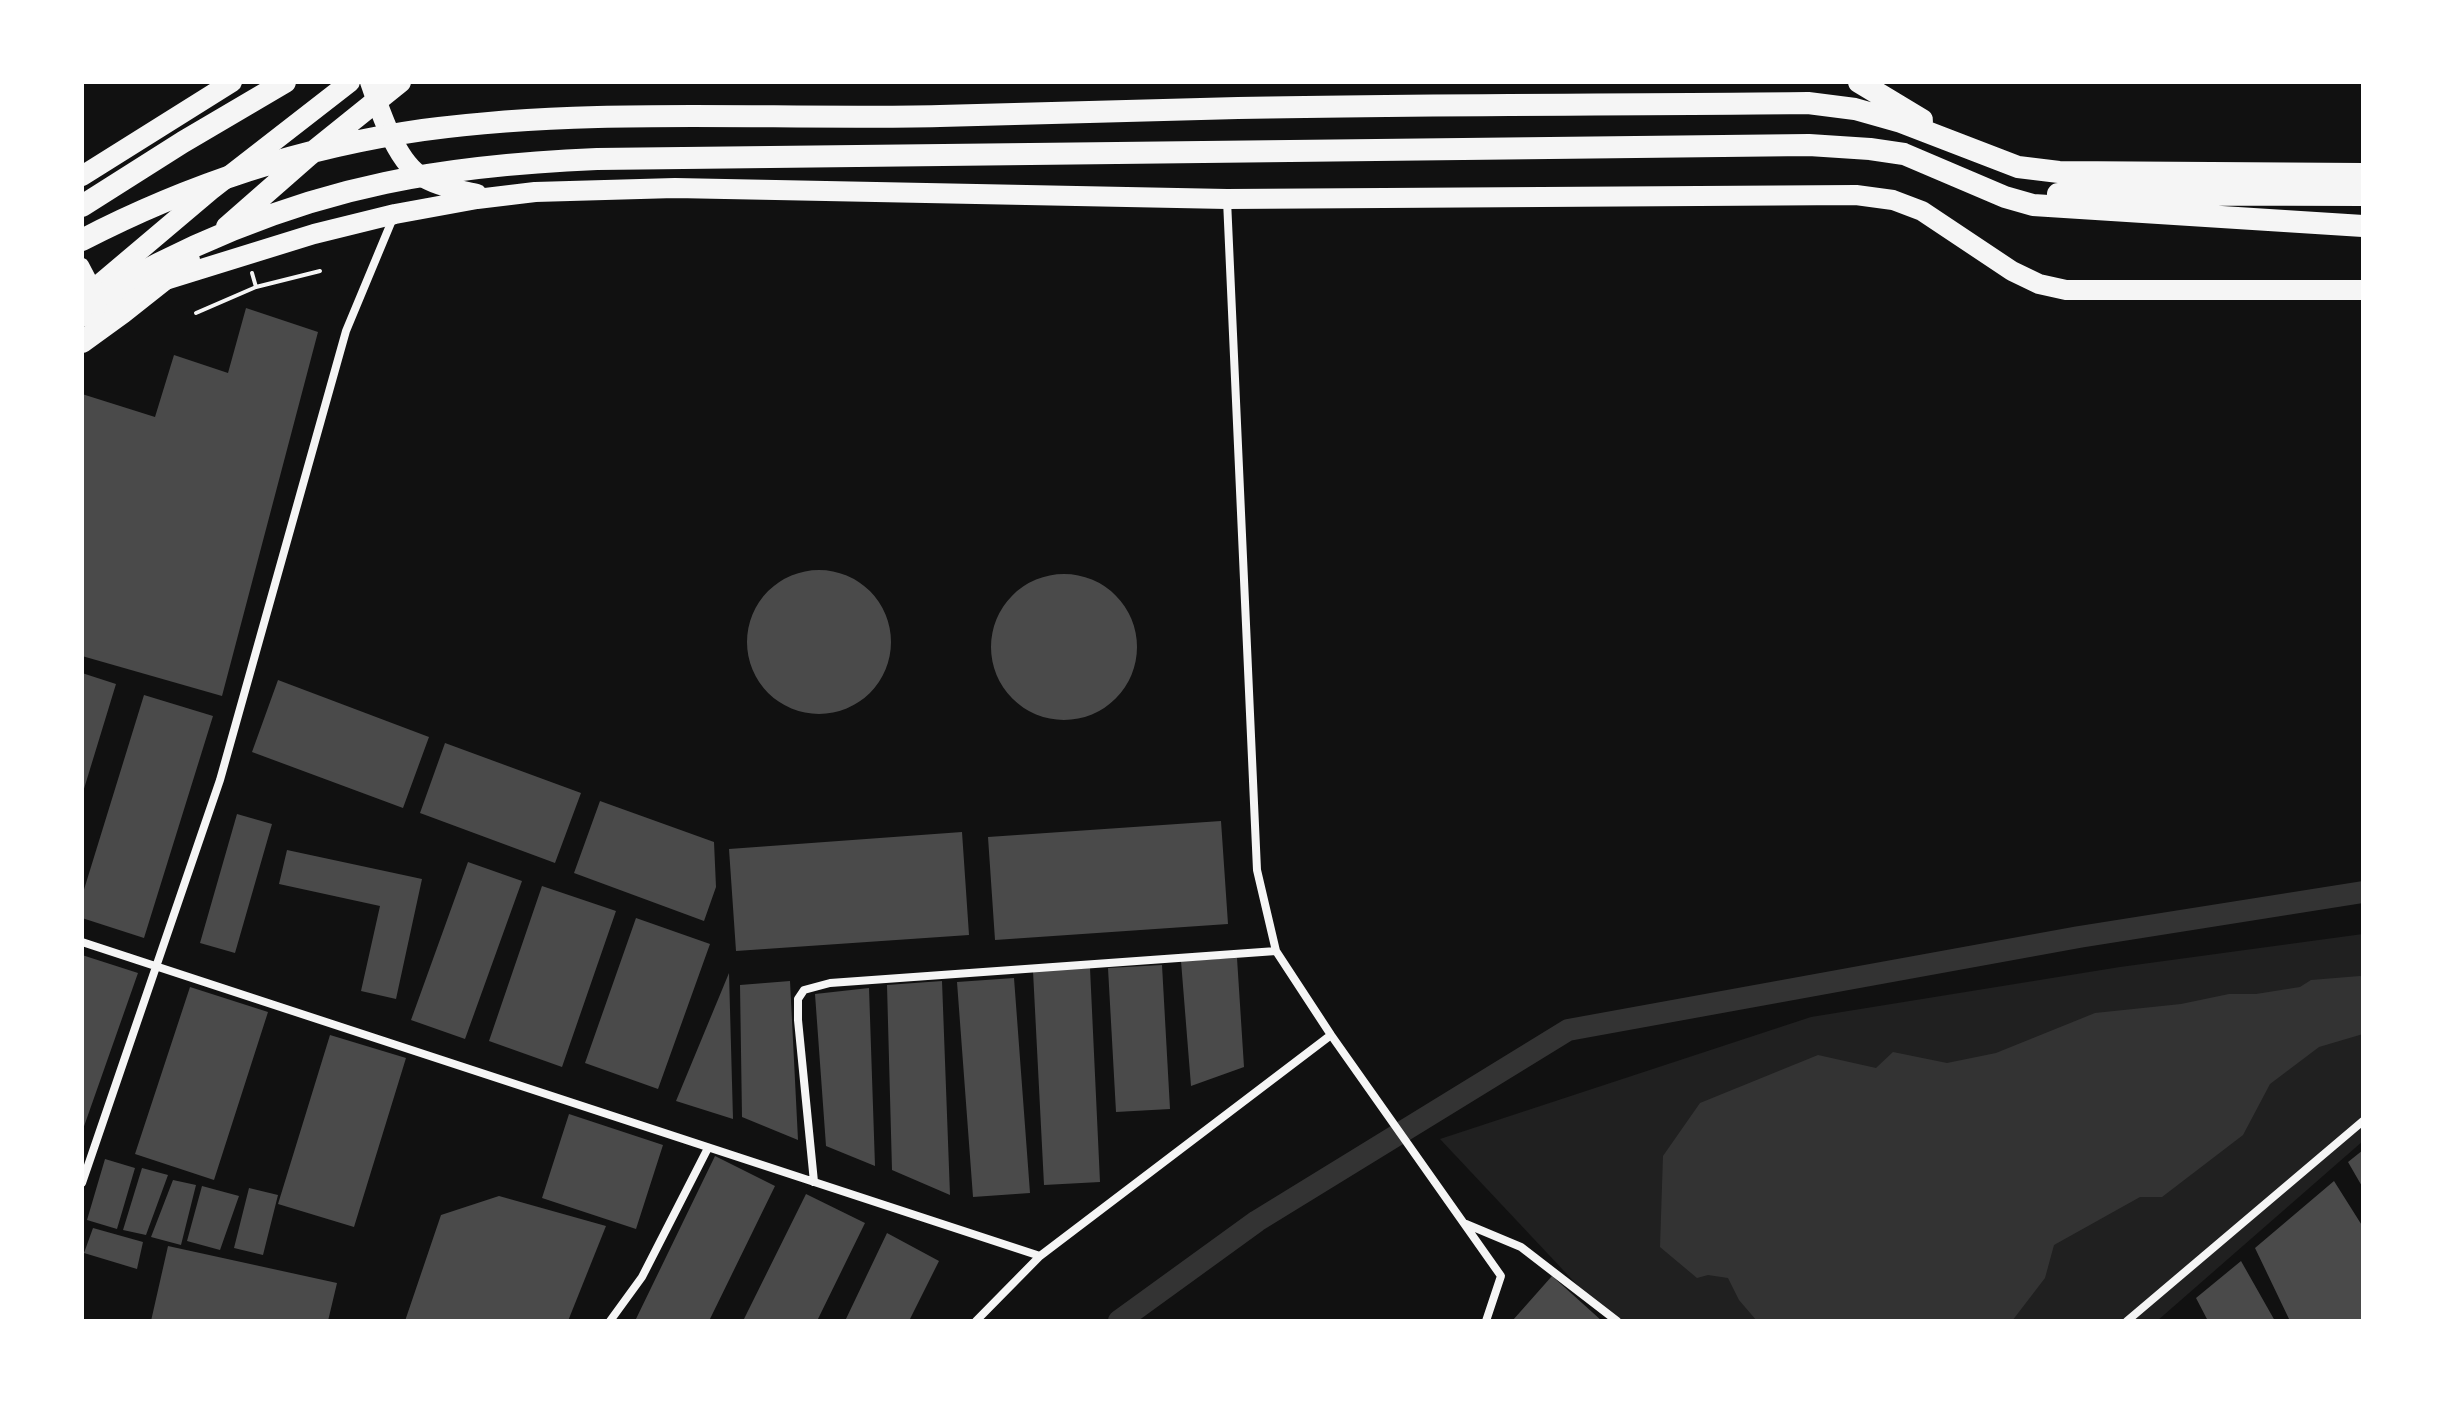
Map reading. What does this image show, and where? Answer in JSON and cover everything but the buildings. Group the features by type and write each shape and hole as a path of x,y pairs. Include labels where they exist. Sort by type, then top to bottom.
{"highway":[{"path":"82,206 285,82"},
{"path":"82,342 192,257 308,156 400,82"},
{"path":"1859,82 1968,148"},
{"path":"82,240 148,208 244,171 361,141 422,130 506,122 625,118 1808,103 1855,109 1901,122 2018,167 2059,172 2363,174"},
{"path":"86,298 241,227 385,183 479,168 649,158 1809,145 1904,154 2005,197 2033,205 2363,226"},
{"path":"2005,197 2061,194 2363,195"}],"main road":[{"path":"82,176 232,82"},
{"path":"86,298 211,190 350,82"},
{"path":"370,82 398,149 416,173 449,188 489,197"},
{"path":"82,317 143,287 256,251 395,214 535,192 675,188 1227,199 1856,195 1893,200 1922,211 2012,271 2039,284 2066,290 2363,290"}],"street":[{"path":"1227,199 1257,870 1276,951 1331,1035 1501,1276 1486,1321"},
{"path":"82,1183 220,780 346,331 395,214"},
{"path":"82,265 86,298"},
{"path":"82,942 1040,1256"},
{"path":"814,1182 798,1020 798,999 804,990 830,983 1276,951"},
{"path":"976,1321 1040,1256 1331,1035"},
{"path":"2127,1321 2363,1121"},
{"path":"610,1321 642,1277 708,1148"},
{"path":"1466,1224 1521,1247 1617,1321"}],"path":[{"path":"196,313 256,287 320,271"}],"shaded area":[{"path":"2363,934 2363,1141 2157,1321 1611,1321 1440,1139 1811,1017 2120,967"},
{"path":"2363,977 2363,1034 2319,1047 2270,1084 2243,1135 2162,1197 2140,1197 2054,1245 2045,1278 2012,1321 1757,1321 1739,1300 1728,1278 1708,1275 1697,1278 1660,1247 1663,1156 1700,1103 1818,1055 1876,1068 1893,1052 1947,1063 1996,1053 2095,1013 2181,1004 2229,994 2256,994 2300,987 2311,980"}],"waterway":[{"path":"1119,1321 1257,1221 1568,1030 2079,937 2363,892"}]}
